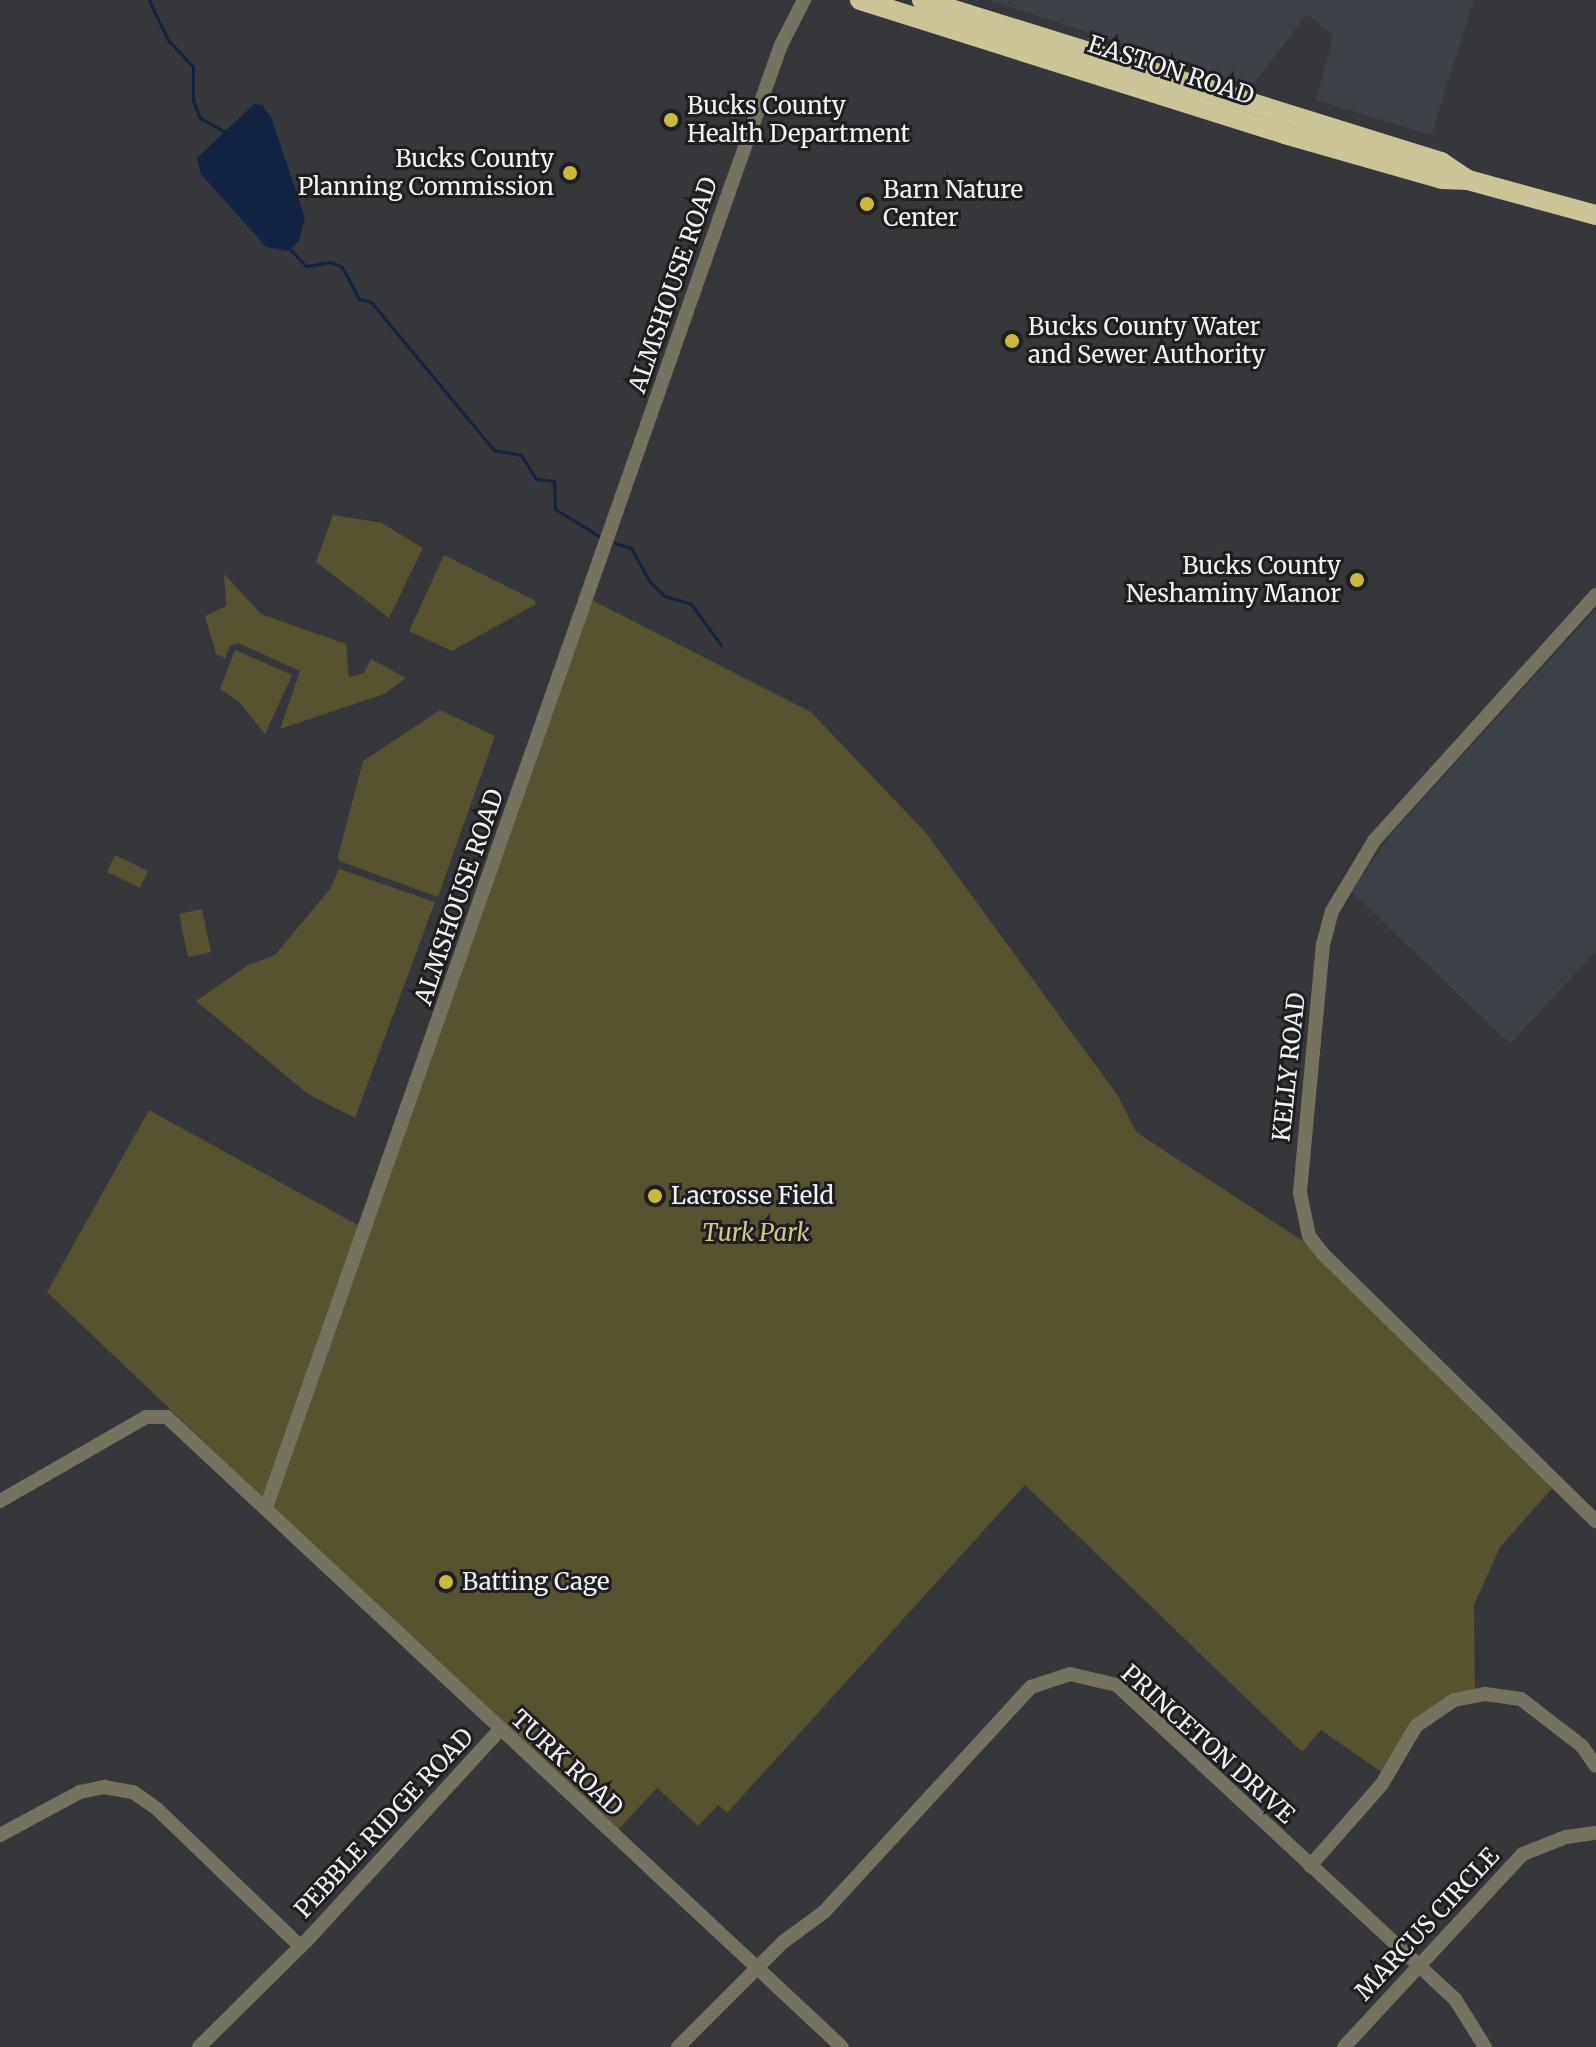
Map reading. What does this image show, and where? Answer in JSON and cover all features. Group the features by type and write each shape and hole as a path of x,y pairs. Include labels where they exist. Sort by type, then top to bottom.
{"highway":[{"name":"EASTON ROAD","path":"860,0 1284,134 1442,179 1468,180 1596,215"},
{"name":"EASTON ROAD","path":"922,0 1441,162 1468,180"}],"street":[{"name":"ALMSHOUSE ROAD","path":"267,1505 741,157 781,45 804,0"},
{"name":"KELLY ROAD","path":"1596,595 1374,841 1332,911 1323,944 1300,1193 1309,1236 1323,1254 1596,1521"},
{"path":"0,1501 146,1417 167,1417 267,1505"},
{"name":"TURK ROAD","path":"267,1505 500,1730 842,2047"},
{"name":"PRINCETON DRIVE","path":"678,2047 783,1942 824,1912 1031,1687 1070,1674 1117,1685 1455,1999 1485,2047"},
{"path":"1310,1866 1382,1784 1416,1726 1454,1700 1485,1694 1521,1699 1582,1746 1596,1766"},
{"name":"PEBBLE RIDGE ROAD","path":"199,2047 300,1946 500,1730"},
{"name":"PEBBLE RIDGE ROAD","path":"0,1835 80,1792 104,1787 133,1792 157,1809 300,1946"},
{"name":"MARCUS CIRCLE","path":"1344,2047 1523,1854 1566,1837 1596,1833"}],"shaded area":[{"path":"989,0 1474,0 1431,135 1316,100 1333,35 1307,14 1252,86"},
{"path":"1596,609 1596,951 1510,1044 1352,892 1390,835"}],"green space":[{"path":"333,515 382,523 423,548 389,618 316,562"},
{"path":"444,555 534,600 536,604 452,651 409,631"},
{"path":"224,574 261,614 346,644 349,677 364,673 371,659 406,678 384,694 280,729 300,671 238,643 230,646 225,658 216,654 205,616 226,606"},
{"name":"Turk Park","path":"588,598 811,712 926,833 1118,1096 1136,1132 1323,1254 1558,1482 1500,1547 1474,1605 1475,1695 1432,1711 1387,1776 1321,1730 1302,1752 1025,1485 727,1813 718,1805 698,1826 657,1788 615,1833 47,1292 149,1110 365,1229"},
{"path":"235,650 292,675 265,734 239,702 220,689"},
{"path":"440,710 495,736 438,897 339,861 338,856 363,761"},
{"path":"115,855 148,871 140,888 107,872"},
{"path":"339,869 435,902 355,1118 308,1094 196,1001 248,965 275,955 330,889"},
{"path":"202,909 211,952 188,957 179,914"}],"water":[{"path":"254,104 262,105 271,117 305,218 299,241 288,251 266,247 201,174 197,158"}],"waterway":[{"path":"149,0 168,40 193,67 193,100 200,118 225,132"},
{"path":"288,247 306,266 330,262 342,267 359,299 371,302 494,450 521,455 536,479 554,481 555,509 599,536"},
{"path":"615,543 631,548 650,582 665,596 691,604 721,645"}],"place":[{"name":"Bucks County Health Department","path":"671,120"},
{"name":"Bucks County Planning Commission","path":"570,173"},
{"name":"Barn Nature Center","path":"867,204"},
{"name":"Bucks County Water and Sewer Authority","path":"1012,341"},
{"name":"Bucks County Neshaminy Manor","path":"1357,580"},
{"name":"Lacrosse Field","path":"655,1196"},
{"name":"Batting Cage","path":"446,1582"}]}
